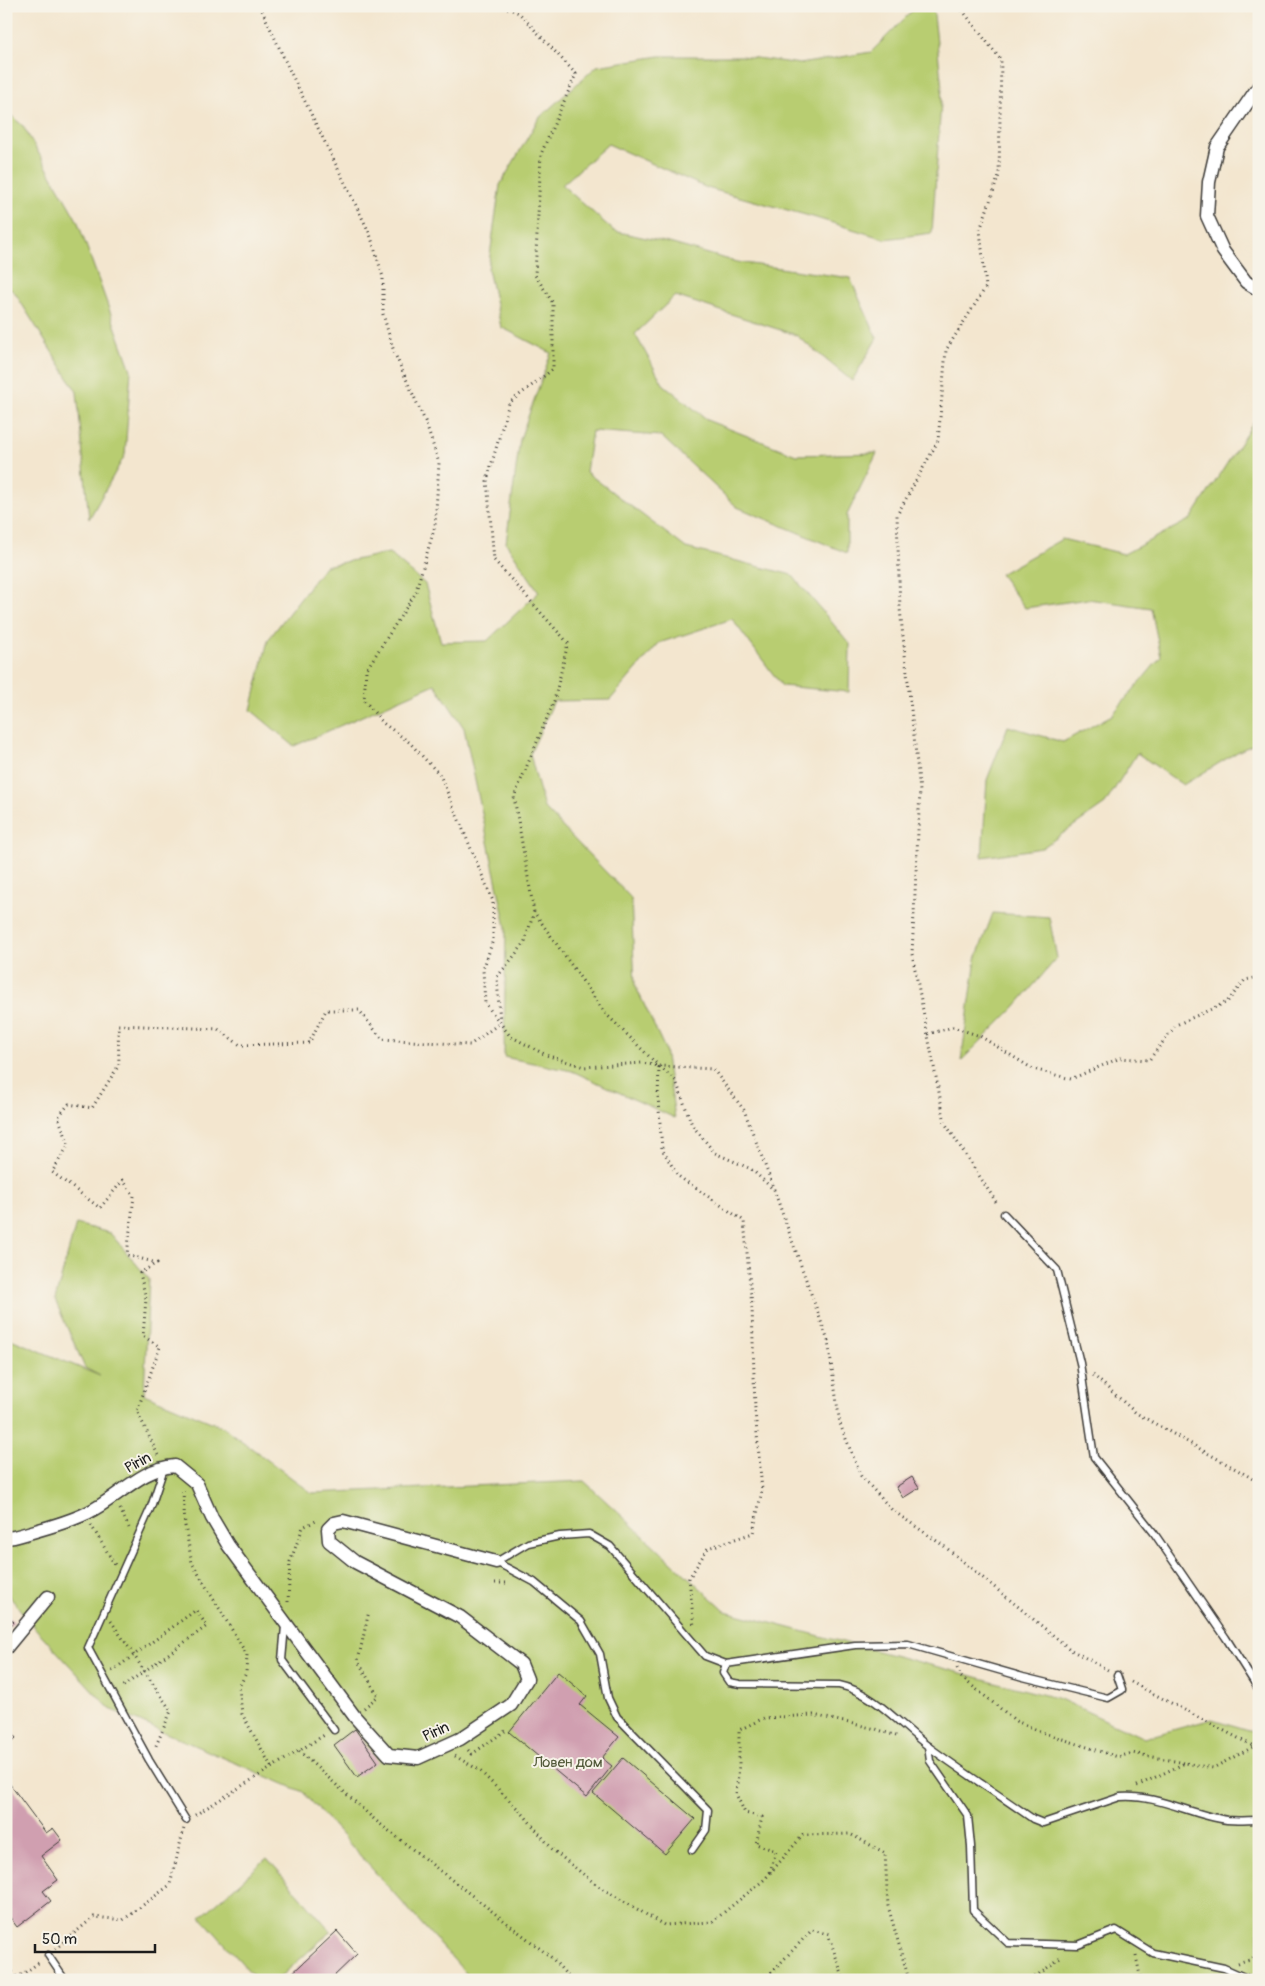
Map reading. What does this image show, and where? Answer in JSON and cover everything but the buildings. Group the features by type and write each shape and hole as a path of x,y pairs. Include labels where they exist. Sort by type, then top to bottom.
{"street":[{"path":"1259,86 1217,147 1209,182 1207,216 1223,251 1246,282 1259,290"},
{"name":"Pirin","path":"6,1538 14,1538 85,1514 114,1498 136,1480 164,1467 175,1466 197,1484 212,1518 228,1546 355,1717 389,1755 418,1758 460,1739 511,1705 527,1679 521,1664 460,1617 355,1562 329,1541 328,1529 334,1523"},
{"path":"334,1523 343,1521 496,1562"},
{"path":"6,1648 48,1597"}],"lane":[{"path":"1004,1214 1057,1270 1080,1363 1094,1457 1154,1533 1259,1690"},
{"path":"164,1467 152,1507 88,1648 149,1760 186,1820"},
{"path":"496,1562 528,1543 560,1536 589,1534 610,1546 705,1656 726,1664 855,1645 908,1644 1023,1677 1108,1698 1122,1690 1117,1675"},
{"path":"496,1562 534,1582 581,1621 600,1654 608,1698 617,1717 708,1810 706,1830 692,1850"},
{"path":"284,1623 282,1660 334,1730"},
{"path":"726,1664 723,1673 729,1682 740,1684 839,1685 852,1688 868,1697 928,1746 1033,1819 1043,1823 1120,1797 1129,1796 1145,1798 1226,1820 1259,1820"},
{"path":"928,1746 930,1762 968,1816 973,1910 1008,1943 1078,1945 1116,1930 1152,1953 1224,1968 1251,1980"},
{"path":"48,1955 65,1980"}],"path":[{"path":"260,6 289,70 370,234 383,277 382,314 394,352 424,421 439,464 434,526 415,594 366,670 364,700 383,723 409,742 440,775 493,901 493,940 483,970 485,1003 510,1036 546,1055 584,1067 642,1063 659,1066 713,1069 744,1110 774,1190 828,1341 840,1424 861,1476 892,1510 944,1546 1071,1650 1259,1749"},
{"path":"503,6 519,13 576,74 541,154 535,275 553,303 553,369 509,403 487,480 494,560 568,644 554,701 514,797 534,912 606,1013 676,1082 692,1125 716,1153 751,1169 774,1190"},
{"path":"958,6 1001,60 999,176 980,230 986,287 946,350 938,440 897,515 900,609 920,791 912,954 945,1122 1004,1214"},
{"path":"500,1023 497,977 524,944 534,912"},
{"path":"928,1034 953,1026 980,1036 1033,1069 1071,1079 1120,1058 1150,1060 1176,1025 1227,1002 1245,980 1259,977"},
{"path":"164,1467 137,1411 160,1347 143,1336 146,1299 140,1273 157,1263 127,1255 134,1196 123,1180 100,1208 52,1172 69,1144 58,1117 69,1104 92,1108 119,1065 118,1025 218,1029 240,1045 309,1043 326,1010 359,1010 382,1039 470,1046 500,1023"},
{"path":"659,1066 658,1096 662,1150 678,1176 744,1221 752,1306 755,1411 762,1490 753,1533 708,1548 689,1578 696,1645"},
{"path":"1080,1363 1136,1413 1250,1477 1259,1484"},
{"path":"183,1489 185,1526 192,1563 246,1655 246,1673 239,1687 242,1714 272,1768"},
{"path":"114,1498 136,1542"},
{"path":"85,1514 121,1576"},
{"path":"284,1623 290,1562 302,1527 317,1520 334,1523"},
{"path":"104,1677 196,1610 207,1626 113,1694"},
{"path":"355,1717 378,1696 358,1661 369,1610"},
{"path":"105,1612 171,1711 149,1760"},
{"path":"961,1677 1016,1721 1047,1734 1118,1757 1132,1753 1213,1768 1253,1747"},
{"path":"770,1874 776,1851 756,1844 762,1817 745,1814 736,1794 739,1766 739,1730 764,1718 813,1715 876,1729 902,1738"},
{"path":"6,1939 8,1943 6,1963 18,1979 94,1917 123,1920 170,1885 186,1820 334,1730"},
{"path":"440,1748 479,1770 523,1814 553,1850 598,1886 664,1925 712,1922 770,1874 803,1835 850,1834 885,1853 888,1906 909,1980"},
{"path":"299,1751 375,1820 552,1958 571,1980"},
{"path":"1129,1796 1134,1787 1185,1763"},
{"path":"764,1980 812,1930 828,1934 844,1980"},
{"path":"1031,1980 1078,1945"}],"green space":[{"path":"917,6 933,6 942,88 932,233 885,239 707,188 608,144 562,185 614,231 669,243 737,262 850,278 877,338 852,381 796,335 675,296 635,334 663,384 709,421 796,455 877,453 847,515 847,553 737,507 661,436 592,431 586,472 686,548 792,575 850,644 849,692 782,686 732,619 659,643 610,700 554,701 530,754 544,808 631,898 635,985 665,1049 675,1118 572,1071 504,1057 506,927 464,728 435,684 294,746 251,710 268,640 325,566 389,553 425,584 441,642 487,641 539,592 506,543 520,439 551,353 501,327 488,269 500,185 539,118 597,66 660,56 741,56 800,64 871,52"},
{"path":"6,111 23,126 77,220 131,370 125,455 89,519 77,392 15,293 6,285"},
{"path":"1259,414 1259,742 1239,751 1183,785 1137,753 1105,804 1042,848 982,857 987,780 1008,726 1063,742 1112,715 1161,657 1151,608 1088,599 1025,608 1000,574 1062,539 1124,554 1191,519"},
{"path":"993,913 1049,917 1057,958 1014,1008 961,1061 976,959"},
{"name":"Ловен дом","path":"76,1224 110,1233 149,1279 144,1394 223,1427 312,1493 584,1481 725,1611 1060,1699 1144,1738 1212,1719 1259,1733 1259,1980 472,1980 303,1792 110,1709 34,1627 6,1592 6,1337 100,1376 85,1368 55,1300"},
{"path":"267,1858 331,1931 277,1980 257,1980 201,1917"}]}
